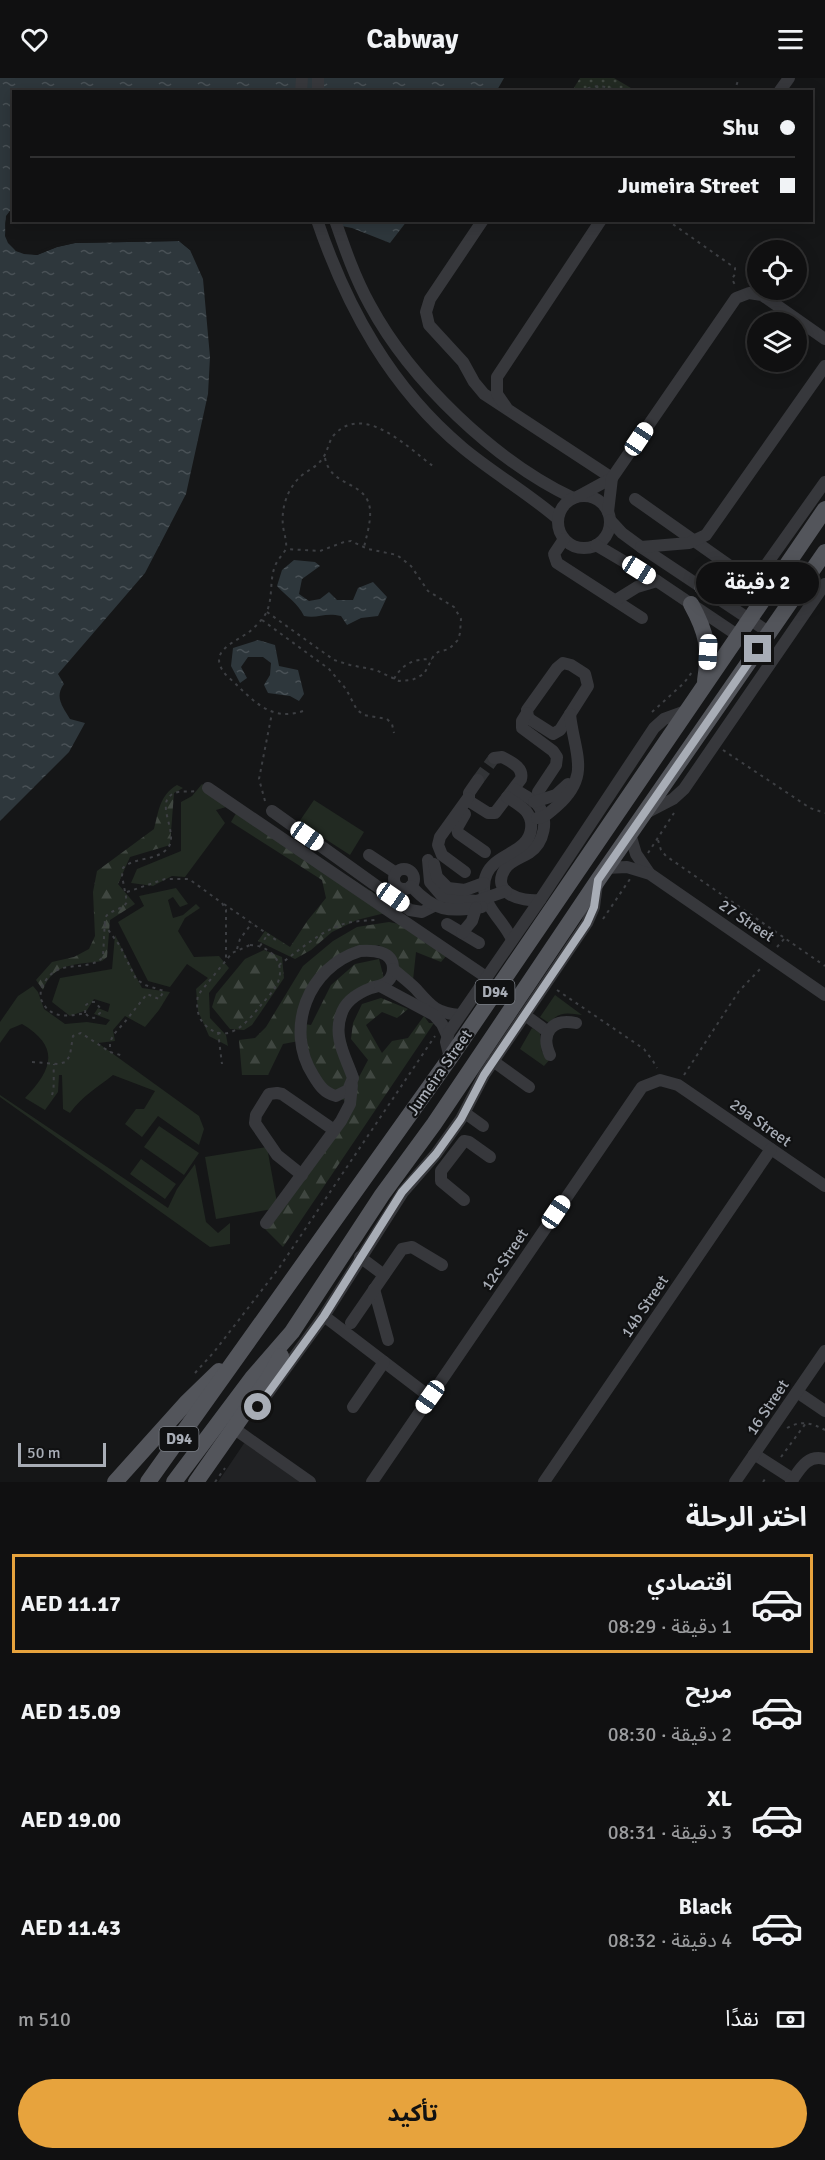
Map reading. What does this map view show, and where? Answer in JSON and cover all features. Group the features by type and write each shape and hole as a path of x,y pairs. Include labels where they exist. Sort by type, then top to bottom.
{"main road":[{"name":"Jumeira Street","path":"148,1482 450,1058 825,509"},
{"name":"Jumeira Street","path":"174,1482 252,1377 292,1332 382,1195 434,1124 602,874 825,552"},
{"path":"702,587 741,591 765,581 788,565"},
{"path":"692,604 707,640 705,682"},
{"path":"196,1482 268,1379 292,1332"},
{"path":"115,1482 186,1402 246,1345"}],"street":[{"path":"318,222 331,261 358,320 378,353 401,384 443,430 461,446 558,519"},
{"path":"336,222 347,255 370,305 387,334 434,392 486,441 528,471 575,497 584,496 599,500 622,533 770,633"},
{"path":"482,222 427,305 429,325 463,362 484,394 612,478"},
{"path":"513,415 497,394 497,377 600,222"},
{"path":"612,478 607,534 596,545 579,548 564,539 558,526 558,519 566,503 612,478 731,303 742,294 762,295 825,339"},
{"path":"641,547 675,546 696,541 706,535 825,366"},
{"path":"634,499 736,571 744,574 756,572 766,565 825,482"},
{"path":"564,539 554,554 557,563 642,618"},
{"path":"596,545 657,581 758,649"},
{"path":"616,600 637,587 657,581"},
{"path":"646,813 673,799 684,789 825,584"},
{"path":"527,713 531,720 556,734 589,682 585,674 567,663 560,665 528,708 522,721 522,728 553,751 557,757 556,765 536,797"},
{"path":"445,1030 460,1015 540,900 654,728 664,719 686,711"},
{"path":"530,818 544,818 569,795 578,775 579,758 570,714"},
{"path":"511,793 536,797 556,795 563,791 574,768 573,755 560,730"},
{"path":"470,800 493,814 521,779 522,771 502,757 494,758"},
{"path":"478,780 469,793 470,800 457,831 485,852"},
{"path":"208,788 486,977"},
{"path":"463,931 472,921 479,905 489,870 528,839 531,828 530,818 511,793"},
{"path":"536,797 544,818 543,835 537,846 528,854 510,863 505,869 502,884 506,891 522,901 540,900"},
{"path":"465,872 442,855 438,844 440,837 470,800"},
{"path":"272,811 410,910 422,912 434,906"},
{"name":"27 Street","path":"630,834 636,854 650,874"},
{"path":"369,855 396,873 394,881 396,885 403,889 411,886 422,898 442,909 479,905 506,891"},
{"path":"484,883 465,890 448,888 437,877 431,861 430,882 442,896 472,901 479,905 504,924 512,940"},
{"name":"27 Street","path":"602,874 627,867 650,874 825,995"},
{"path":"204,1482 324,1316 402,1192 427,1164 465,1113 478,1085 587,923 594,907 602,874"},
{"path":"447,924 463,931 479,943"},
{"path":"352,1085 343,1094 330,1094 324,1091 309,1069 302,1048 300,1027 305,1002 321,977 331,967 350,955 368,951 380,952 389,957 393,969 414,987 425,1006 445,1030 450,1058"},
{"path":"266,1223 338,1126 350,1104 353,1078 338,1038 338,1025 342,1012 349,1001 362,992 380,986 389,980 393,969"},
{"path":"380,986 410,1004 460,1015"},
{"path":"525,1015 548,1032"},
{"path":"550,1055 546,1042 548,1032 561,1022 576,1023"},
{"path":"493,1062 529,1087"},
{"path":"660,1080 678,1084"},
{"name":"12c Street","path":"372,1482 636,1095 642,1087 660,1080"},
{"name":"29a Street","path":"678,1084 825,1186"},
{"path":"302,1175 277,1155 255,1123 255,1114 269,1094 282,1094 338,1126"},
{"path":"330,1094 338,1107 338,1126"},
{"path":"465,1113 483,1126"},
{"path":"452,1132 490,1156"},
{"path":"440,1175 464,1141"},
{"name":"14b Street","path":"544,1482 771,1149"},
{"path":"427,1164 440,1175 441,1181 464,1200"},
{"path":"351,1323 400,1251 408,1246 415,1248 442,1265"},
{"path":"360,1257 384,1275"},
{"path":"374,1289 388,1340"},
{"path":"324,1316 430,1397"},
{"name":"16 Street","path":"735,1482 825,1351"},
{"path":"353,1407 384,1362"},
{"path":"797,1392 825,1410"},
{"path":"239,1432 310,1482"},
{"path":"754,1454 792,1481 809,1460 825,1459"}],"path":[{"path":"586,90 595,86 606,86 615,90"},
{"path":"670,222 735,268 733,282 742,294"},
{"path":"303,711 293,715 272,713 265,709 227,676 220,662 221,653 226,646 248,633 267,612 274,566 286,549 282,523 289,492 302,475 316,466 325,456 333,436 348,425 368,423 377,426 433,466"},
{"path":"325,456 328,468 336,478 360,490 366,498 370,516 364,547"},
{"path":"267,612 334,660 376,670 394,679 406,681 418,678 428,669 438,652 449,649 458,640 462,626 454,607 423,586 411,566 402,558 351,541 320,551 286,549"},
{"path":"262,620 329,669 346,689 357,710 364,715 387,719 392,724 394,734"},
{"path":"394,679 401,668 411,661 432,659"},
{"path":"272,713 260,779 262,794 272,811"},
{"path":"714,744 810,808 825,813"},
{"path":"85,1013 70,1016 54,1014 43,1004 41,989 48,977 61,968 101,960 105,948 104,924 108,913 127,902 122,872 126,865 161,854 170,845 171,832 165,810 168,800 177,792 208,788"},
{"path":"675,811 658,840 666,856 825,966"},
{"path":"127,892 165,879 181,878 194,881 279,942"},
{"path":"222,903 226,913 226,959"},
{"path":"279,965 337,926 375,920"},
{"path":"237,949 240,939 252,923"},
{"path":"104,924 123,951 136,979 145,985 164,991 159,999 147,994 114,1034 110,1042 110,1052"},
{"path":"260,946 268,934"},
{"path":"678,1084 739,991 785,938"},
{"path":"250,945 260,946 273,954 279,965 279,976 275,987 247,1023 234,1032 218,1032 205,1025 200,1018 197,1003 202,988 226,959 237,949 250,945"},
{"path":"554,988 644,1049 653,1060 660,1080"},
{"path":"95,1002 99,1005 100,1013 96,1017 89,1017 85,1013 87,1004 95,1002"},
{"path":"190,1379 214,1352 279,1268 445,1030"},
{"path":"218,1032 222,1064"},
{"path":"32,1062 62,1064 69,1059 73,1036 76,1033 85,1035 110,1052 124,1056"},
{"path":"52,1095 54,1064"},
{"path":"763,1482 806,1423"},
{"path":"783,1434 794,1424 806,1423 825,1430"}],"shaded area":[{"path":"247,1439 309,1482 218,1482"}],"green space":[{"path":"580,78 614,78 634,90 573,90"},
{"path":"202,784 233,805 216,810 225,823 185,877 172,876 153,886 131,883 137,869 181,851 181,802 192,796"},
{"path":"177,785 183,788 174,793 170,845 130,857 118,884 135,904 110,920 107,957 102,961 67,966 59,970 47,981 43,990 36,980 52,962 74,957 89,949 95,936 93,892 97,871 154,829 163,799"},
{"path":"314,800 364,832 350,855 299,822"},
{"path":"239,808 377,895 389,912 357,920 332,932 311,950 295,959 258,941 265,931 290,947 326,898 322,880 231,822"},
{"path":"176,888 188,904 180,907 173,897 168,900 173,918 183,915 196,904 200,908 185,918 178,931 194,957 219,956 229,968 209,993 210,1018 226,1035 228,1046 209,1036 198,1011 196,989 208,978 187,964 170,987 148,981 118,922 144,906 139,896"},
{"path":"389,922 418,928 453,948 441,962 416,952 413,980 398,968 379,945 353,950 327,971 308,1004 304,1024 311,1025 331,985 355,964 379,959 387,990 366,993 350,1006 343,1028 349,1054 359,1077 368,1060 351,1039 353,1023 362,1004 381,998 408,1009 397,1018 382,1012 366,1025 382,1053 392,1041 408,1038 424,1016 429,1023 434,1023 283,1247 264,1228 353,1106 321,1086 304,1040 283,1044 268,1075 242,1075 239,1040 255,1038 266,1027 303,966 333,941 357,927"},
{"path":"115,935 142,988 170,992 145,1027 125,1016 113,1030 115,1041 98,1043 199,1116 204,1129 199,1145 158,1116 142,1137 125,1124 136,1109 144,1109 155,1091 113,1075 84,1097 70,1113 63,1109 62,1075 59,1075 58,1092 45,1110 25,1098 46,1068 47,1050 43,1041 22,1024 10,1029 0,1043 0,1022 18,996 33,986 38,992 44,1009 65,1024 87,1022 106,1025 110,1020 94,1014 98,1008 108,1012 110,1004 94,999 87,1010 70,1016 52,1002 60,978 112,969"},
{"path":"264,950 282,957 284,978 252,1025 244,1030 230,1029 212,1007 216,994 245,959"},
{"path":"555,995 582,1015 564,1014 557,1016 549,1023 540,1017"},
{"path":"532,1028 540,1033 542,1052 551,1058 544,1066 520,1049"},
{"path":"0,1095 168,1208 177,1189 195,1164 206,1222 218,1233 230,1223 230,1244 210,1247"},
{"path":"159,1126 199,1153 184,1175 144,1147"},
{"path":"267,1147 278,1208 216,1219 205,1157"},
{"path":"141,1159 176,1184 165,1199 130,1174"}],"water":[{"path":"0,78 504,78 497,90 12,90 12,208 6,218 5,229 16,251 37,255 75,243 179,241 190,250 203,279 210,357 208,394 186,494 145,573 58,674 64,684 60,698 65,710 70,719 85,723 69,752 0,821"},
{"path":"320,222 406,222 390,243 352,228"},
{"path":"294,560 315,562 320,566 302,579 299,594 309,601 320,599 329,592 337,600 353,600 358,588 373,582 387,597 378,616 361,618 347,625 341,616 304,616 302,611 277,586 282,570"},
{"path":"258,640 275,645 279,666 298,670 304,694 299,701 290,696 268,693 264,685 270,675 271,663 263,657 248,657 241,667 247,678 240,683 231,666 233,648"}],"pier":[{"path":"12,208 12,214 8,221 8,235 17,248 25,252 37,252 56,244 75,240 179,238 193,249 190,250 179,241 75,243 37,255 24,254 16,251 8,243 5,236 6,216"}],"tunnel":[{"path":"478,780 494,758"}],"route":[{"path":"258,1407 324,1316 402,1192 436,1154 461,1119 484,1075 587,923 594,907 598,880 758,649"}]}
